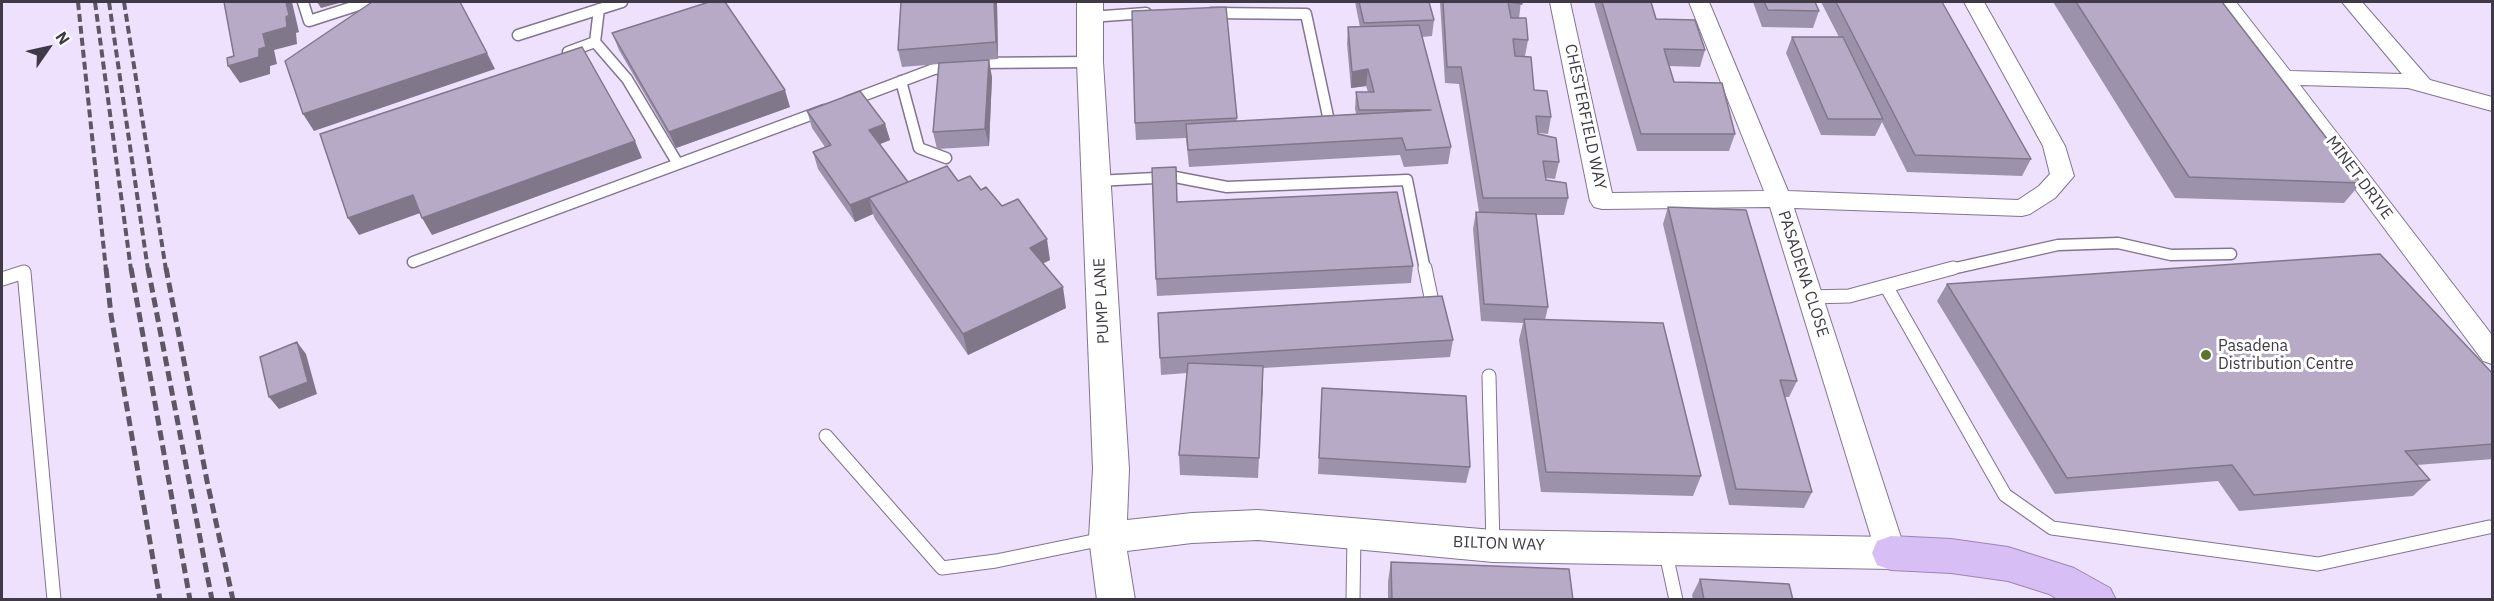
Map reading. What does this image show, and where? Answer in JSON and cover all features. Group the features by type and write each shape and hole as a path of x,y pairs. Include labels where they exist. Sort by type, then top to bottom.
{"highway":[{"path":"1891,553 1951,556 2008,564 2060,580 2096,600"}],"street":[{"name":"CHESTERFIELD WAY","path":"1560,2 1602,201 1779,199"},
{"name":"PASADENA CLOSE","path":"1699,2 1779,199 1891,553"},
{"path":"1779,199 2022,208 2047,192 2062,176 2054,146 1974,2"},
{"name":"MINET DRIVE","path":"2226,2 2493,354"},
{"path":"2352,2 2421,83"},
{"name":"PUMP LANE","path":"1090,9 1090,62 1111,469 1107,538 1116,600"},
{"path":"2285,78 2395,80 2421,83 2493,104"},
{"name":"BILTON WAY","path":"1107,538 1192,528 1258,525 1493,546 1891,553"}],"lane":[{"path":"303,2 309,21 368,2"},
{"path":"518,35 622,2"},
{"path":"599,9 595,42 627,79 678,164"},
{"path":"1090,9 1159,13"},
{"path":"1202,13 1306,14 1329,121"},
{"path":"562,54 595,42"},
{"path":"413,262 934,69 980,63 1090,62"},
{"path":"901,81 919,148 946,158"},
{"path":"1096,181 1174,177 1227,187 1407,180 1431,297"},
{"path":"1810,297 1849,296 1988,260 2058,245 2118,243 2171,255 2231,254"},
{"path":"2,279 24,272 54,600"},
{"path":"1886,286 2005,495 2052,528 2318,564 2489,527"},
{"path":"1489,376 1493,546"},
{"path":"826,436 942,568 996,561 1107,538"},
{"path":"1353,600 1354,535"},
{"path":"1665,548 1676,600"}],"building":[{"path":"224,2 286,2 289,15 286,17 287,27 263,34 266,47 259,49 259,57 228,66 227,58 234,56"},
{"path":"372,2 460,2 487,53 303,114 285,61"},
{"path":"709,2 725,2 785,90 669,132 612,33"},
{"path":"901,2 994,2 996,42 898,50"},
{"path":"1359,2 1429,2 1434,20 1364,23"},
{"path":"1443,2 1508,2 1511,18 1526,18 1528,40 1513,39 1515,56 1531,57 1534,90 1547,91 1551,117 1536,116 1538,134 1556,138 1559,162 1543,161 1546,180 1566,183 1568,198 1483,198 1461,67 1447,67"},
{"path":"1602,2 1651,2 1656,19 1695,20 1705,50 1664,49 1674,82 1722,83 1735,134 1641,134"},
{"path":"1764,2 1815,2 1819,11 1768,10"},
{"path":"1836,2 1942,2 2031,159 1915,155"},
{"path":"2076,2 2222,2 2361,183 2189,177"},
{"path":"1226,7 1237,118 1135,123 1132,11"},
{"path":"1419,25 1451,147 1406,150 1402,138 1188,150 1186,124 1431,110 1359,110 1356,92 1374,92 1368,69 1352,72 1348,27"},
{"path":"1792,37 1843,37 1883,119 1828,119"},
{"path":"582,47 635,141 422,218 413,195 348,218 320,134"},
{"path":"989,60 985,129 933,132 939,63"},
{"path":"860,91 885,124 869,130 908,182 850,205 813,152 831,145 807,111"},
{"path":"947,166 958,181 970,176 981,190 986,187 1002,206 1018,199 1047,239 1030,248 1063,287 963,334 869,198"},
{"path":"1176,167 1177,202 1397,192 1413,266 1156,279 1152,168"},
{"path":"1668,207 1746,210 1797,381 1780,380 1812,492 1736,489"},
{"path":"1476,212 1536,214 1548,307 1484,304"},
{"name":"Pasadena Distribution Centre","path":"2380,254 2493,374 2493,444 2405,451 2430,480 2254,495 2232,465 2067,478 1947,284"},
{"path":"1442,296 1453,340 1160,358 1158,313"},
{"path":"1524,319 1663,323 1701,476 1546,472"},
{"path":"297,342 308,382 269,397 260,357"},
{"path":"1188,363 1263,366 1259,458 1179,455"},
{"path":"1322,388 1466,396 1470,467 1319,458"},
{"path":"1391,562 1569,569 1573,600 1392,600"},
{"path":"1700,579 1789,584 1793,600 1704,600"}],"railway":[{"path":"78,2 106,270"},
{"path":"95,2 131,270"},
{"path":"109,2 148,270"},
{"path":"124,2 166,270"},
{"path":"106,268 111,315 160,600"},
{"path":"131,268 190,600"},
{"path":"148,268 212,600"},
{"path":"166,268 207,481 233,600"}],"place":[{"name":"Pasadena Distribution Centre","path":"2206,355"}]}
